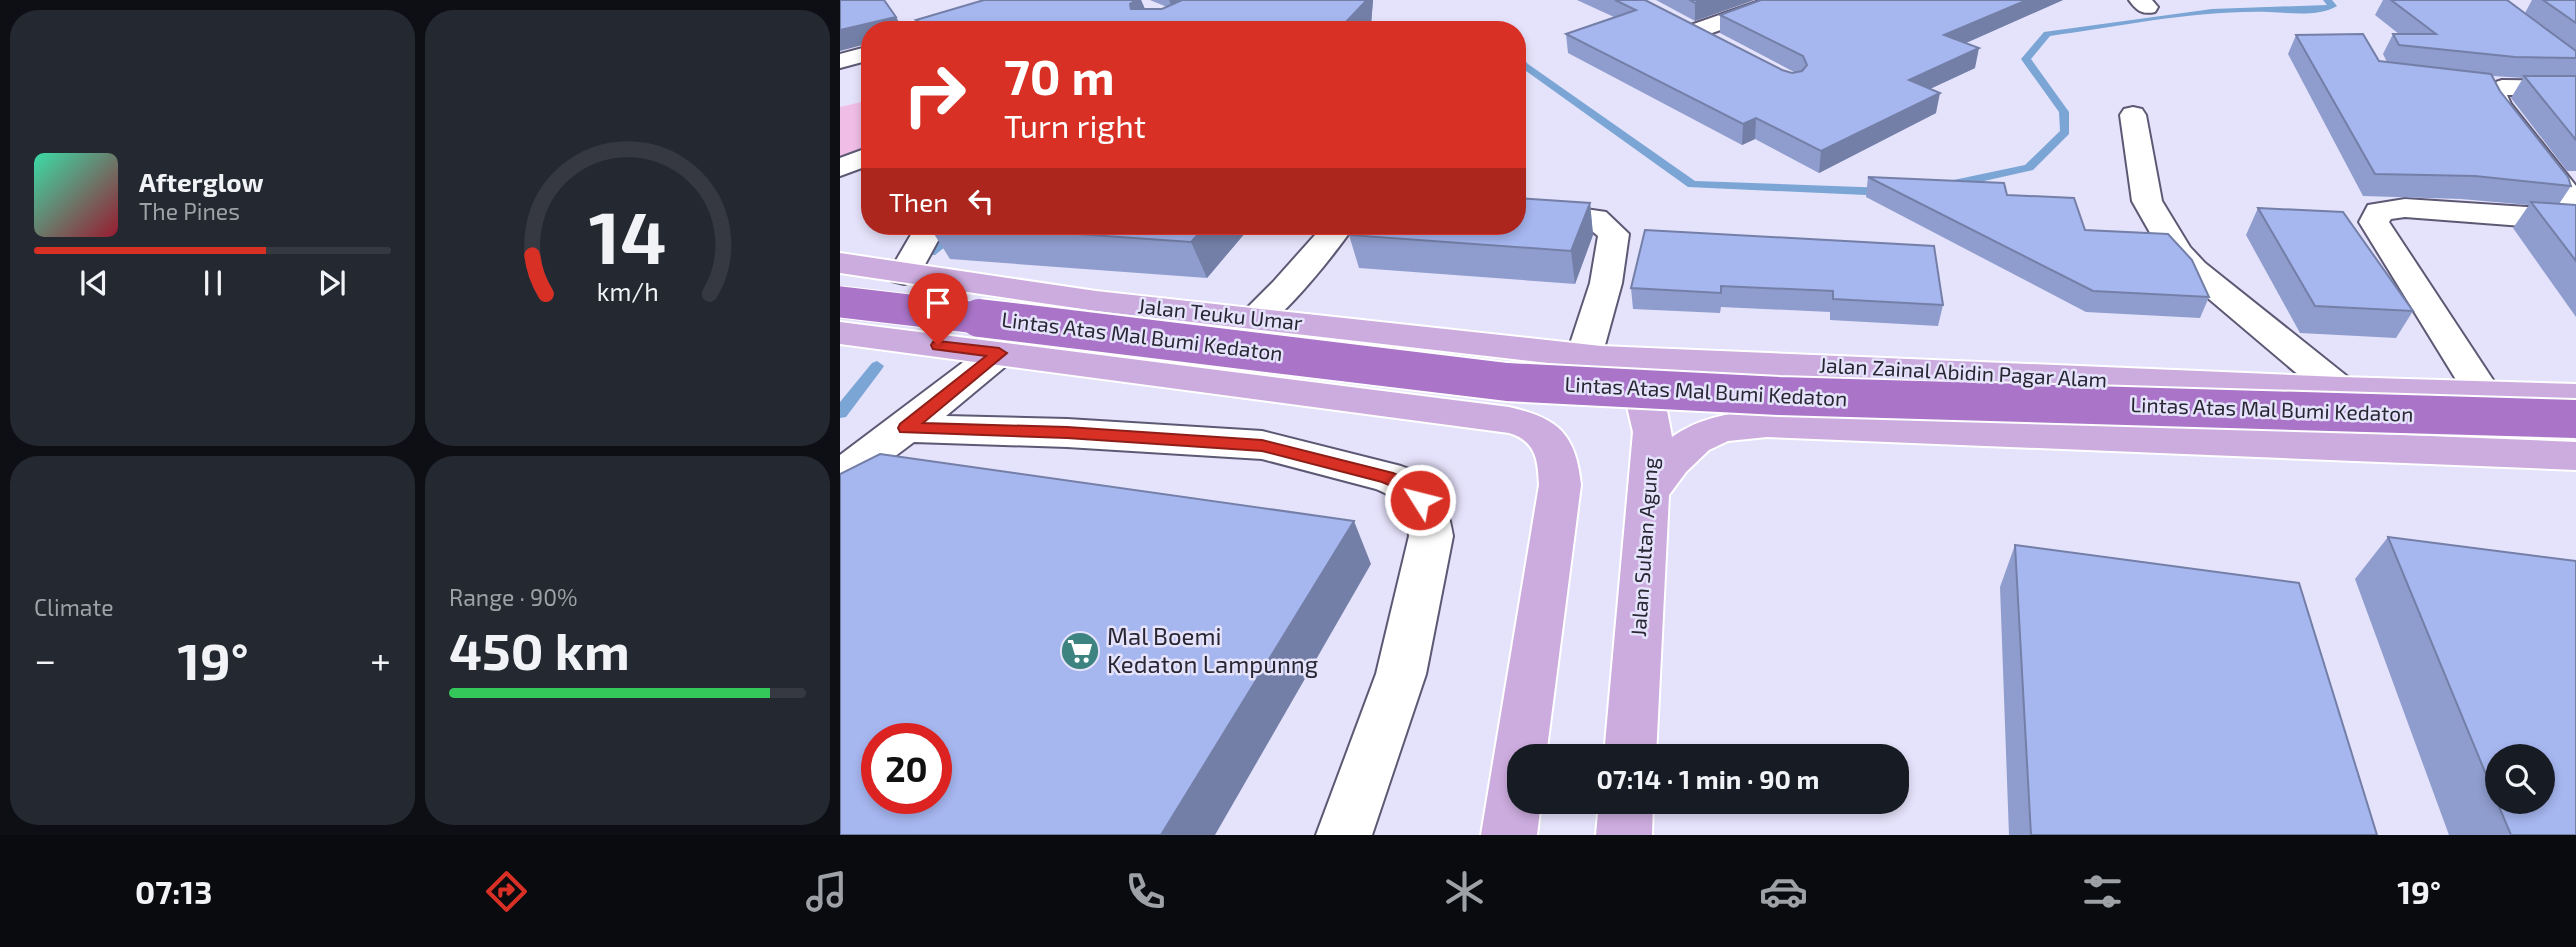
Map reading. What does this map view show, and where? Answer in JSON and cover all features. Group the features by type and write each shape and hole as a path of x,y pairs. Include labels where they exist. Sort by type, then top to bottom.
{"highway":[{"name":"Lintas Atas Mal Bumi Kedaton","path":"840,302 1507,382 1779,396 2576,419"}],"main road":[{"name":"Jalan Teuku Umar","path":"854,266 920,245 1096,301 1592,357"},
{"path":"840,315 862,304 877,291 883,279 880,274 854,266"},
{"path":"1181,377 1156,359 1151,351 1158,334 1172,326 1200,319 1250,318"},
{"path":"840,332 1509,419 1536,427 1547,436 1558,457 1560,475 1522,744"},
{"name":"Jalan Zainal Abidin Pagar Alam","path":"1592,357 2340,390 2576,397"},
{"name":"Jalan Sultan Agung","path":"1592,357 1630,380 1646,400 1653,432 1631,744"},
{"path":"1992,374 1977,379 1968,387 1965,393 1967,405 1983,422 2010,432"},
{"path":"1647,495 1664,468 1684,447 1711,431 1735,426 1781,423 2576,456"},
{"path":"1509,835 1512,814"},
{"path":"1624,835 1625,814"}],"street":[{"path":"1693,32 1782,0"},
{"path":"1670,19 1718,45"},
{"path":"840,61 861,55"},
{"path":"2484,395 2374,222 2379,211 2405,208 2561,220 2575,213 2569,197 2488,86 2576,88"},
{"path":"2133,116 2147,201 2177,251 2194,270 2340,390"},
{"path":"840,168 861,159"},
{"path":"1526,209 1595,218 1614,234 1592,357"},
{"path":"1250,318 1284,289 1331,235"},
{"path":"840,475 906,428 999,353"},
{"path":"906,428 1067,433 1262,445 1387,477 1409,486 1429,517 1431,536 1401,674 1345,835"}],"shaded area":[{"path":"861,102 861,156 840,165 840,107"}],"building":[{"path":"840,0 884,0 896,17 861,21 861,25 840,30"},
{"path":"984,0 1136,0 1130,4 1131,9 1162,9 1182,0 1365,0 1347,21 916,20"},
{"path":"1615,0 1645,0 1792,73 1802,71 1807,65 1803,56 1720,15 1761,0 2027,0 1944,35 1979,48 1909,80 1940,93 1821,151 1756,118 1743,124 1566,34 1636,10"},
{"path":"2391,0 2507,0 2576,51 2576,58 2515,57 2399,45 2393,34 2436,34"},
{"path":"2543,0 2576,0 2576,23"},
{"path":"2363,34 2379,61 2491,74 2500,91 2568,177 2571,186 2475,176 2375,174 2296,35"},
{"path":"2524,76 2576,76 2576,140"},
{"path":"1868,177 2004,183 2007,195 2074,198 2085,230 2168,234 2192,260 2209,297 2093,291"},
{"path":"1526,199 1590,203 1571,251 1349,235 1526,235"},
{"path":"2531,202 2576,205 2576,261"},
{"path":"2258,208 2343,212 2413,311 2315,306"},
{"path":"1645,230 1934,246 1943,305 1833,299 1833,291 1721,286 1721,293 1631,288"},
{"path":"1090,235 1198,235 1191,242"},
{"name":"Mal Boemi Kedaton Lampunng","path":"880,454 1354,521 1161,835 840,835 840,474"},
{"path":"2388,537 2576,561 2576,835 2511,835 2502,814 2555,814 2555,744 2485,744 2485,772"},
{"path":"2015,545 2299,583 2377,835 2031,835"}],"waterway":[{"path":"1944,186 2029,168 2065,132 2064,112 2026,59 2047,34 2212,12 2248,9 2309,10 2333,6 2327,0"},
{"path":"1526,67 1692,184 1888,192"},
{"path":"930,252 953,235"},
{"path":"840,413 877,366"}],"place":[{"name":"Mal Boemi Kedaton Lampunng","path":"1080,651"}],"route":[{"path":"938,345 999,353 906,428 1067,433 1262,445 1387,477 1409,486 1420,500"}]}
